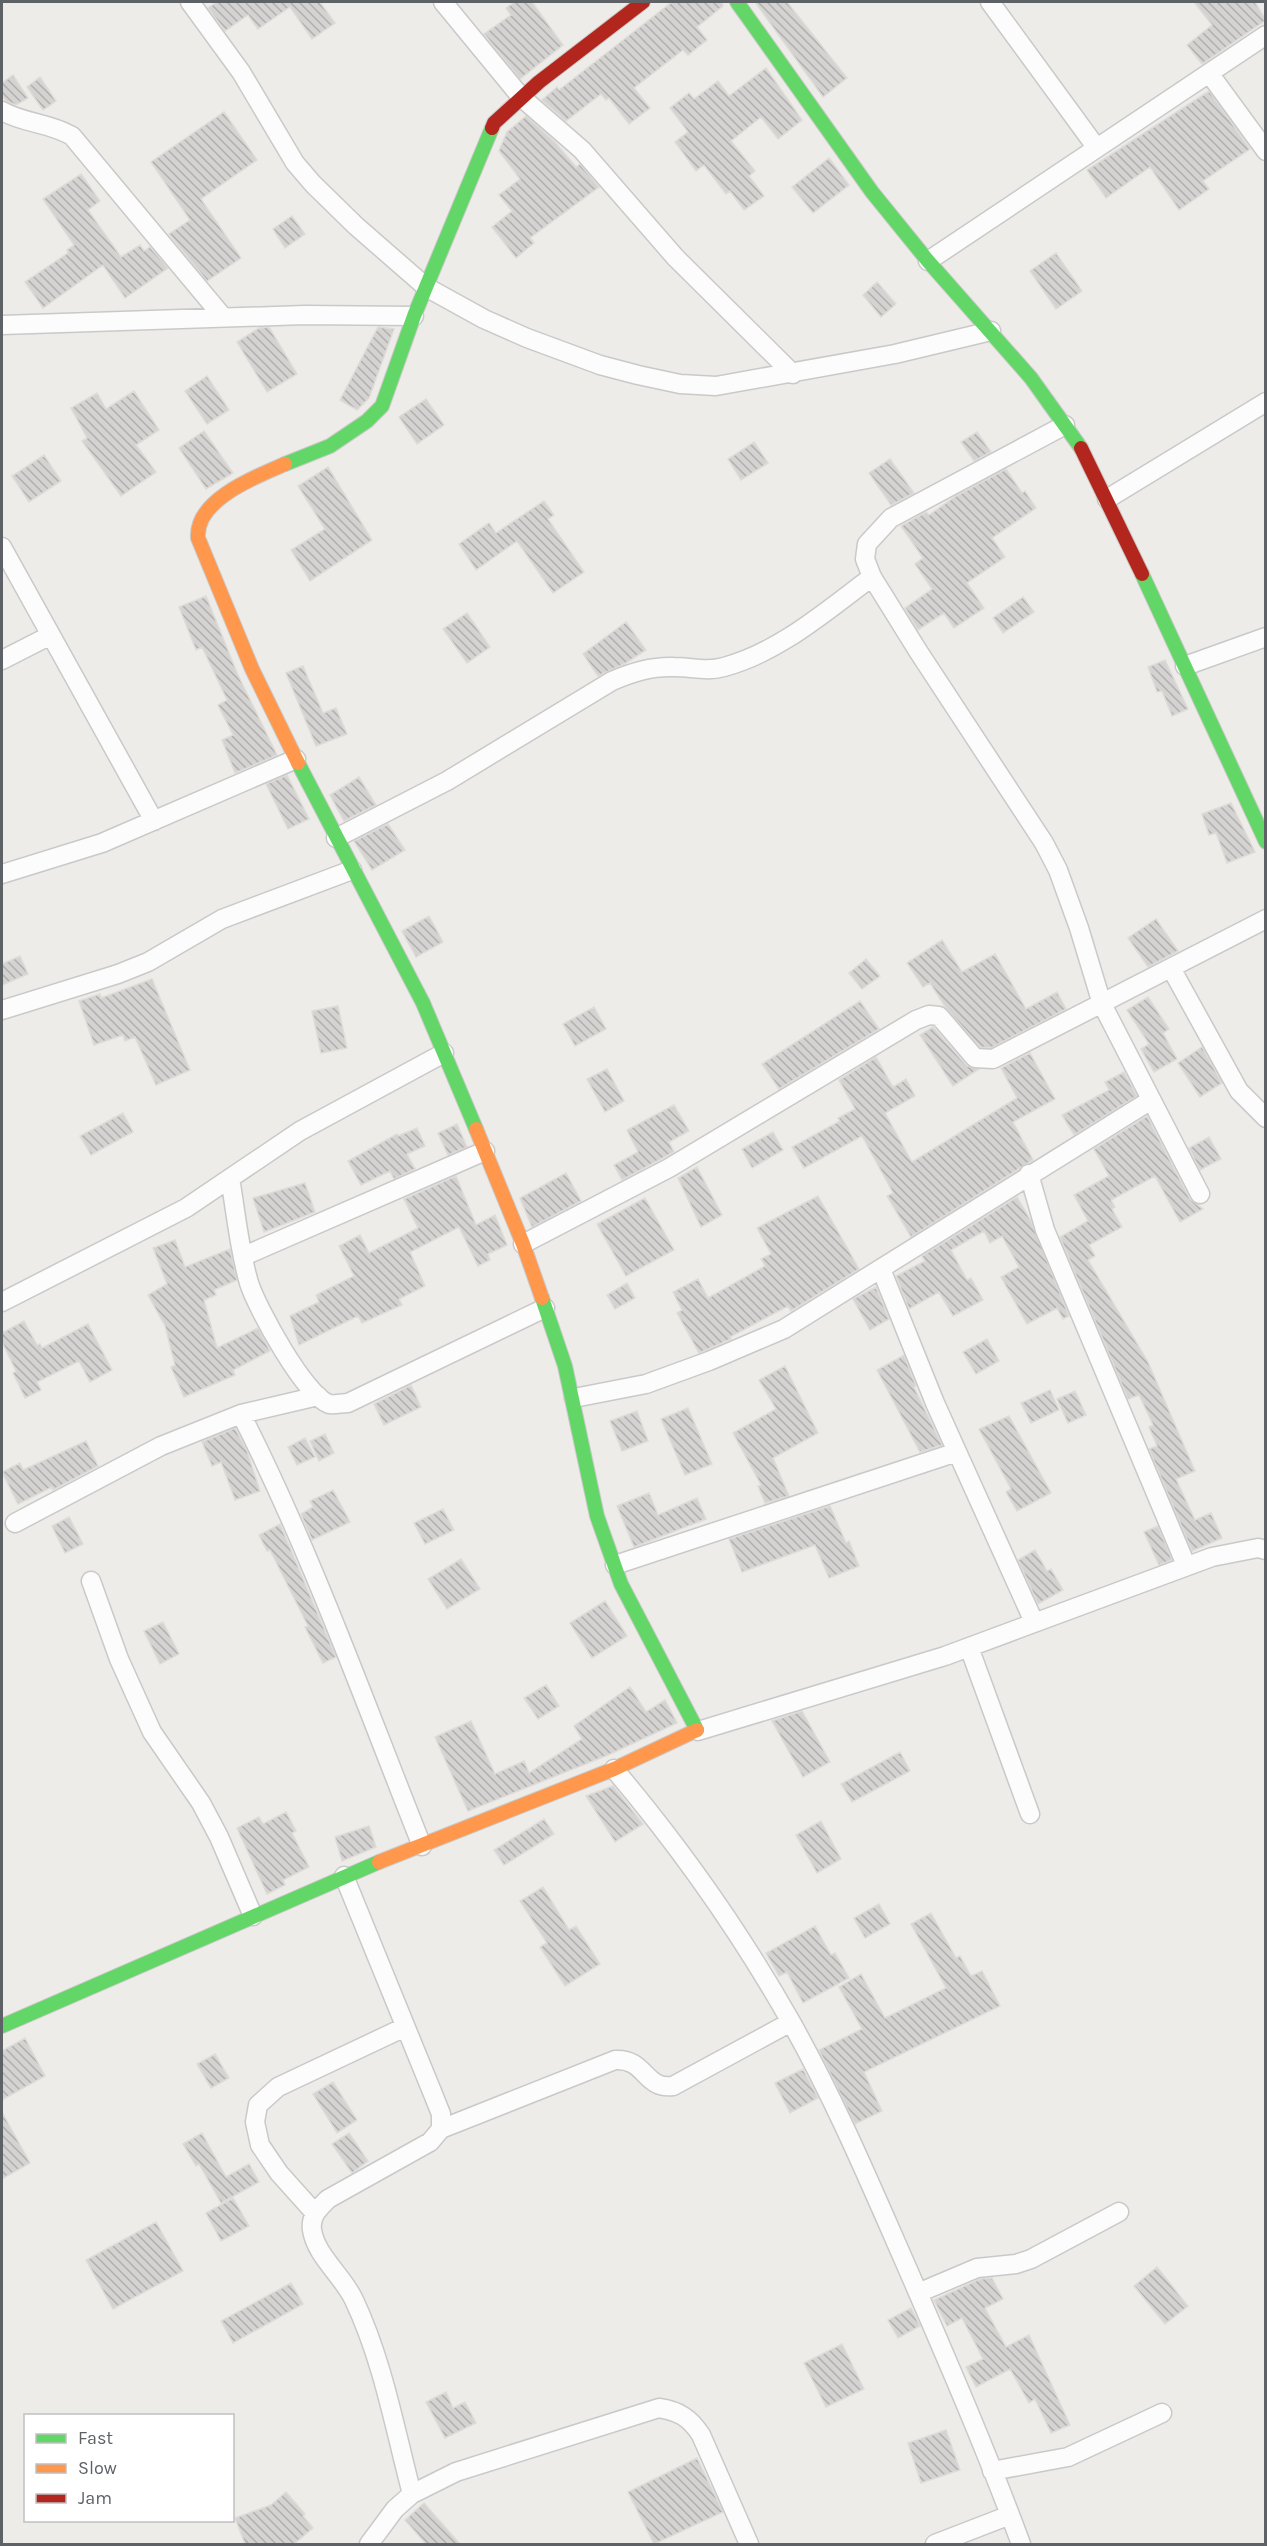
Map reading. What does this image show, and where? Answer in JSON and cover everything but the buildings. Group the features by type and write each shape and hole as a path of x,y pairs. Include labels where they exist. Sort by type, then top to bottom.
{"street":[{"path":"190,2 241,72 295,163 356,226 426,287 484,319 527,338 600,365 638,375 680,384 716,386 793,374 991,331"},
{"path":"443,2 521,97 582,150 675,257 793,374"},
{"path":"643,2 521,97 494,123 414,316 382,406 367,422 330,446 261,474 232,490 203,513 197,526 198,538 252,669 352,870 423,1003 444,1053 523,1244 545,1308 574,1398 597,1516 621,1584 698,1731"},
{"path":"736,2 865,183 928,261 991,331 1078,442 1107,499 1266,842"},
{"path":"990,2 1096,147"},
{"path":"928,261 1266,35"},
{"path":"1209,73 1266,151"},
{"path":"2,111 29,121 55,126 72,136 223,317"},
{"path":"2,324 305,315 414,316"},
{"path":"1107,499 1266,402"},
{"path":"1065,425 891,518 867,544 865,560 872,577 1044,843 1058,870 1079,928 1102,1004 1200,1194"},
{"path":"2,547 154,821"},
{"path":"336,838 447,780 612,681 638,670 674,667 700,671 754,655 789,637 872,577"},
{"path":"2,660 51,635"},
{"path":"1185,666 1266,637"},
{"path":"2,874 102,843 296,759"},
{"path":"2,1010 118,974 148,962 222,919 352,870"},
{"path":"523,1244 669,1168 916,1020 929,1015 939,1016 975,1058 983,1060 1009,1053 1266,919"},
{"path":"1171,968 1239,1091 1266,1118"},
{"path":"2,1302 186,1208 300,1131 444,1053"},
{"path":"574,1398 646,1384 709,1361 784,1329 1029,1174 1151,1100"},
{"path":"244,1256 485,1152"},
{"path":"1029,1174 1045,1230 1186,1565"},
{"path":"230,1179 249,1282 260,1308 280,1345 318,1396 330,1404 348,1403 545,1308"},
{"path":"881,1269 957,1452 1034,1622"},
{"path":"15,1522 161,1446 241,1414 318,1396"},
{"path":"241,1414 276,1483 305,1552 422,1846"},
{"path":"615,1565 957,1452"},
{"path":"2,2026 344,1876 614,1769 698,1731 969,1647 1186,1565 1238,1551 1258,1548 1266,1550"},
{"path":"91,1581 119,1659 152,1732 201,1803 219,1837 253,1916"},
{"path":"969,1647 1030,1814"},
{"path":"614,1769 657,1820 708,1891 791,2022 853,2145 918,2293 1021,2544"},
{"path":"344,1876 441,2114 441,2129"},
{"path":"412,2494 368,2335 354,2299 315,2243 311,2227 314,2212 328,2199 352,2183 430,2142 441,2129 615,2061 625,2060 636,2064 652,2083 661,2088 673,2086 791,2022"},
{"path":"314,2212 279,2173 260,2145 255,2122 258,2105 278,2087 405,2027"},
{"path":"918,2293 977,2268 1016,2264 1031,2259 1119,2212"},
{"path":"369,2544 395,2509 412,2494 467,2468 659,2409 675,2410 692,2422 701,2435 749,2544"},
{"path":"992,2470 1068,2457 1162,2413"},
{"path":"935,2544 1010,2515"}],"traffic: fast":[{"path":"737,2 872,192 928,261 1031,378 1081,448"},
{"path":"285,464 330,446 367,421 382,406 414,316 492,128"},
{"path":"1142,574 1266,842"},
{"path":"298,763 423,1003 476,1129"},
{"path":"542,1298 565,1366 597,1516 621,1584 697,1730"},
{"path":"2,2026 379,1862"}],"traffic: slow":[{"path":"285,464 243,483 216,501 206,512 200,524 198,538 252,669 298,763"},
{"path":"476,1129 523,1244 542,1298"},
{"path":"379,1862 614,1769 697,1730"}],"traffic: jam":[{"path":"492,128 494,123 539,82 643,2"},
{"path":"1081,448 1142,574"}]}
